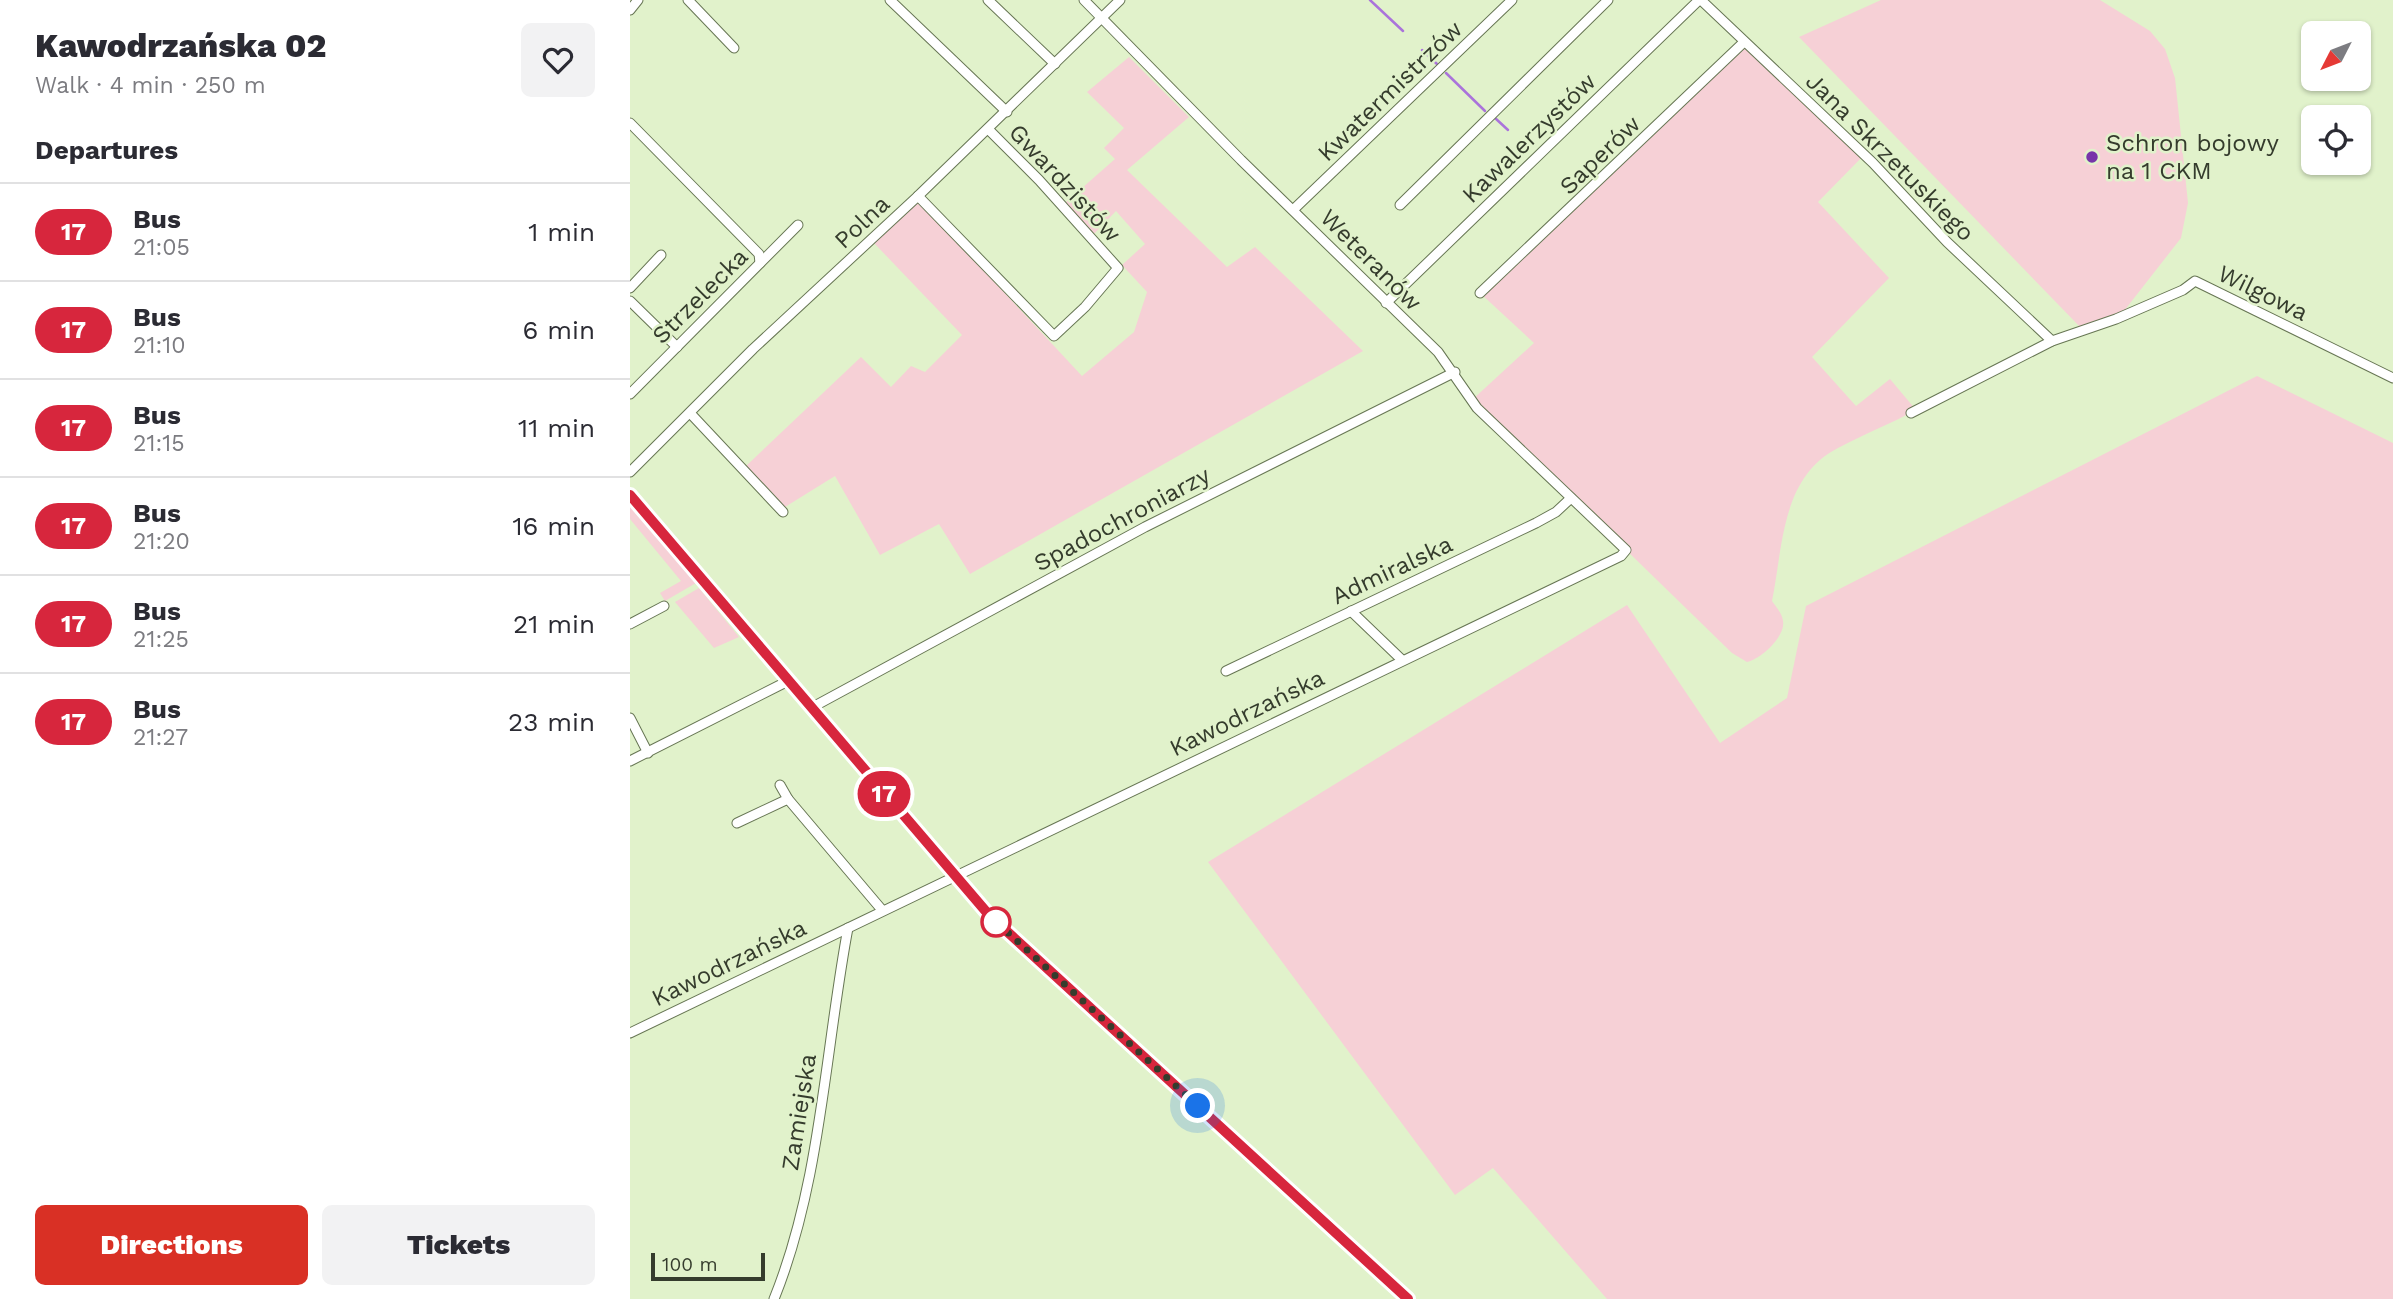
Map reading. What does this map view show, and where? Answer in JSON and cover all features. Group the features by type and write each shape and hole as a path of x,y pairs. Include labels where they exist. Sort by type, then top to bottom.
{"street":[{"path":"630,10 638,0"},
{"path":"688,0 734,48"},
{"path":"890,0 1007,112"},
{"path":"989,0 1055,64"},
{"name":"Weteranów","path":"1084,0 1438,352 1455,372 1477,408 1626,550"},
{"name":"Polna","path":"630,472 753,349 1007,112 1120,0"},
{"name":"Kwatermistrzów","path":"1293,210 1512,0"},
{"path":"1400,205 1608,0"},
{"name":"Jana Skrzetuskiego","path":"1700,0 1873,163 1961,255 2052,341"},
{"name":"Kawalerzystów","path":"1387,303 1700,0"},
{"name":"Saperów","path":"1480,293 1744,42"},
{"path":"630,123 759,254 760,263"},
{"name":"Gwardzistów","path":"918,196 1054,336 1085,307 1118,268 1039,180 988,129"},
{"name":"Strzelecka","path":"630,394 798,225"},
{"path":"630,288 661,255"},
{"name":"Wilgowa","path":"2052,341 2183,290 2195,281 2393,378"},
{"path":"630,301 677,347"},
{"path":"1911,412 2052,341"},
{"name":"Spadochroniarzy","path":"811,708 1145,527 1455,372"},
{"path":"690,413 783,512"},
{"path":"630,496 954,877 1019,944 1408,1299"},
{"name":"Admiralska","path":"1226,671 1536,523 1556,512 1571,498"},
{"name":"Kawodrzańska","path":"630,1032 1621,556 1626,550"},
{"path":"630,624 664,606"},
{"path":"1351,611 1402,660"},
{"path":"630,761 788,681"},
{"path":"630,718 648,753"},
{"path":"780,785 788,799 882,910"},
{"path":"737,823 788,799"},
{"name":"Zamiejska","path":"774,1299 793,1247 805,1193 848,928"}],"shaded area":[{"path":"1881,0 2100,0 2150,31 2165,49 2175,78 2188,203 2181,238 2124,311 2082,329 1799,37"},
{"path":"1744,42 1864,155 1818,202 1889,278 1812,357 1856,406 1890,379 1916,410 1838,448 1819,461 1805,477 1788,515 1772,601 1781,615 1783,627 1771,646 1747,662 1732,653 1472,400 1534,343 1480,293"},
{"path":"1129,57 1189,117 1127,170 1227,267 1255,247 1363,351 970,574 939,524 880,555 835,476 785,507 746,466 861,357 891,387 911,366 925,372 962,335 874,243 919,201 1082,376 1134,332 1147,292 1122,265 1145,244 1116,211 1093,235 1065,203 1115,159 1104,148 1124,128 1087,92"},
{"path":"2257,376 2393,443 2393,1299 1607,1299 1493,1168 1455,1195 1208,862 1627,605 1720,743 1787,698 1806,606"},
{"path":"630,506 696,583 665,601 660,593 681,581 630,519"},
{"path":"699,588 739,637 714,648 675,602"}],"waterway":[{"path":"1370,0 1403,31"},
{"path":"1422,50 1437,64"},
{"path":"1446,73 1485,111"},
{"path":"1495,118 1508,130"}],"bus line":[{"name":"17","path":"630,495 989,915 1408,1299"}],"place":[{"name":"Schron bojowy na 1 CKM","path":"2092,157"}],"route":[{"path":"996,922 993,919 1198,1106"}]}
